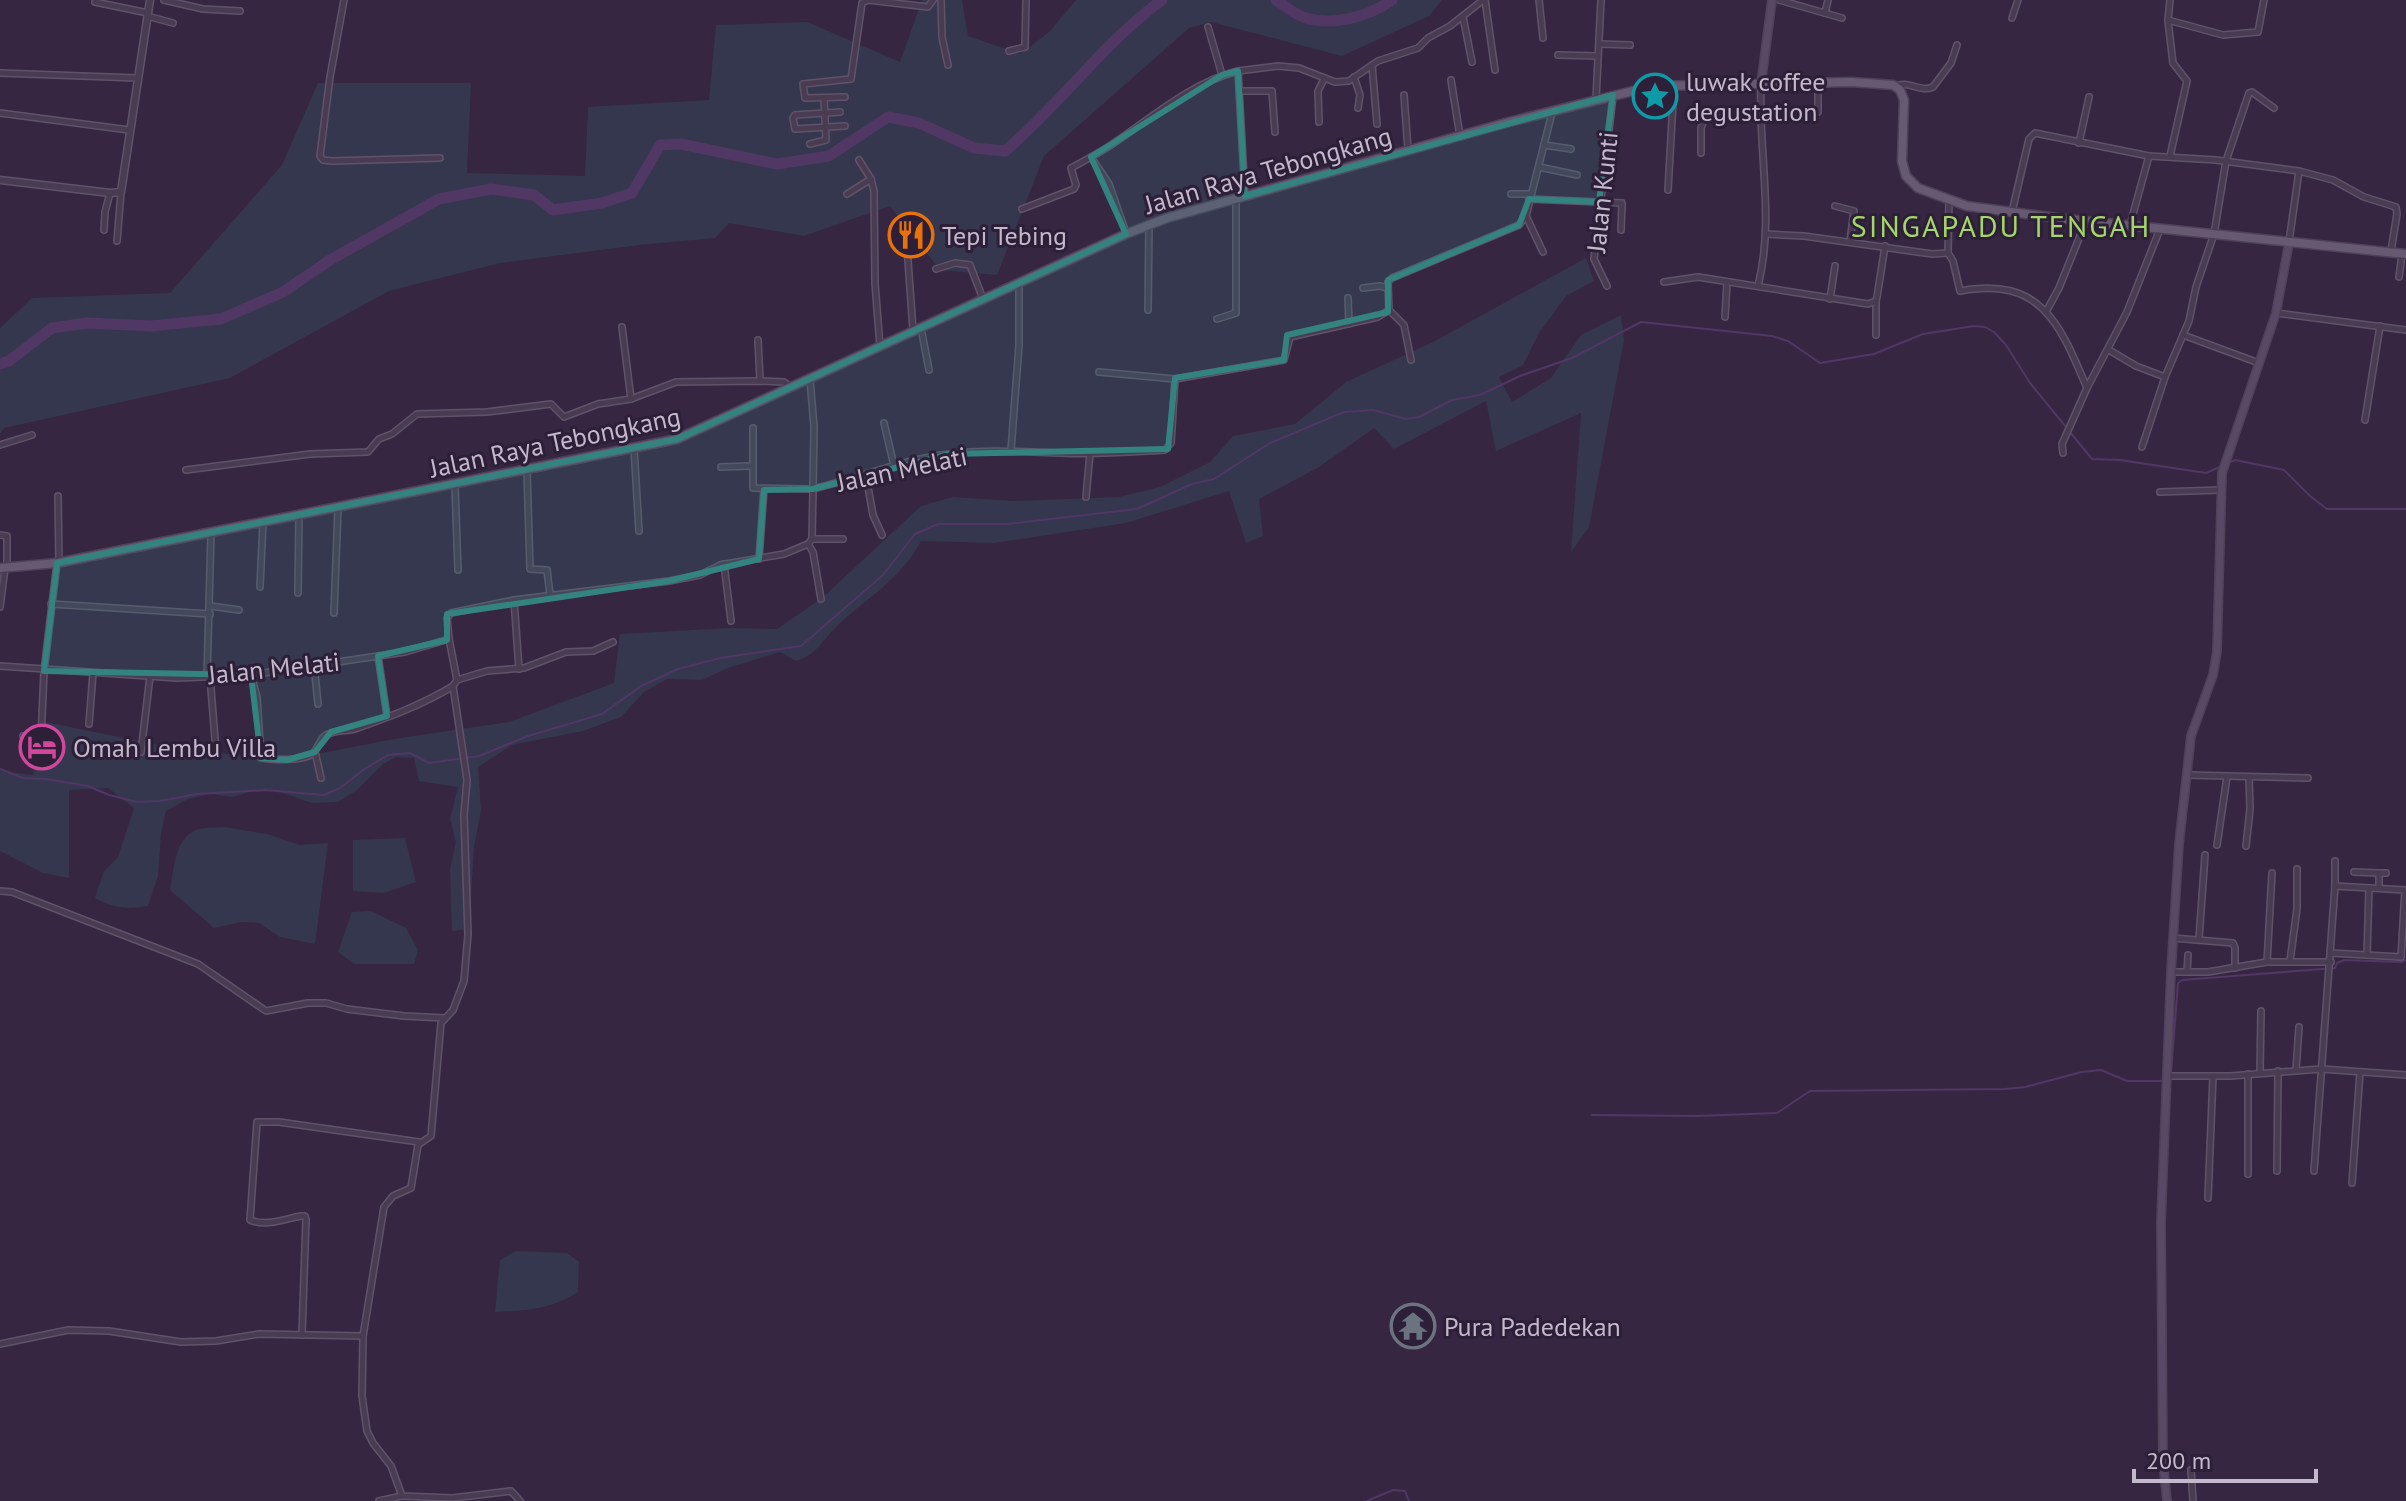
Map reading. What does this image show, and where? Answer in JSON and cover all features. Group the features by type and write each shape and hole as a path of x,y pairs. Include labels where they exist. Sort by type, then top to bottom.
{"main road":[{"path":"1761,84 1772,0"},
{"name":"Jalan Raya Tebongkang","path":"4,568 58,563 211,534 455,486 693,434 1126,234 1184,212 1596,99 1674,84 1852,82 1896,86"},
{"path":"1896,86 1904,100 1902,161 1906,176 1918,188 1967,206 2404,254"},
{"path":"2167,1501 2162,1381 2161,1207 2173,938 2187,775 2194,725 2213,675 2217,651 2220,490 2224,461 2276,313 2289,243"}],"street":[{"path":"117,241 129,130 150,0"},
{"path":"164,0 203,9 240,11"},
{"path":"344,0 320,156 323,160 332,161 440,158"},
{"path":"845,97 805,98 803,84 851,79 865,0 928,7 933,0"},
{"path":"941,0 942,37 948,65"},
{"path":"1009,51 1025,47 1026,0"},
{"path":"1022,209 1074,189 1076,185 1070,170 1167,104 1222,75 1278,66 1299,68 1324,79 1341,82 1372,65 1412,52 1484,0"},
{"path":"1484,0 1495,70"},
{"path":"1539,0 1543,38"},
{"path":"1596,99 1601,0"},
{"path":"1779,0 1842,18"},
{"path":"1825,13 1828,0"},
{"path":"2012,18 2018,0"},
{"path":"2170,0 2169,47 2173,63 2187,81 2170,156"},
{"path":"2168,20 2223,35 2254,34 2259,31 2264,0"},
{"path":"95,2 173,23"},
{"path":"1463,17 1472,62"},
{"path":"1208,27 1222,75"},
{"path":"1600,44 1630,45"},
{"path":"1896,86 1903,83 1921,89 1933,87 1951,63 1957,45"},
{"path":"1558,55 1598,56"},
{"path":"1372,65 1377,124"},
{"path":"1217,319 1236,312 1240,197 1238,71"},
{"path":"0,73 137,78"},
{"path":"1354,77 1360,95 1358,108"},
{"path":"1319,122 1318,89 1324,79"},
{"path":"1451,80 1460,136"},
{"path":"1818,83 1818,112"},
{"path":"1668,190 1674,84"},
{"path":"1758,286 1766,234 1761,84"},
{"path":"1240,91 1272,91 1275,132"},
{"path":"2142,447 2165,377 2183,335 2214,234 2226,161 2250,93 2274,108"},
{"path":"1404,95 1408,150"},
{"name":"Jalan Kunti","path":"1607,286 1594,259 1613,95"},
{"path":"2079,143 2089,97"},
{"path":"810,144 826,140 824,98"},
{"path":"1543,252 1524,219 1552,111"},
{"path":"840,112 795,115 795,129 845,126"},
{"path":"0,113 129,130"},
{"path":"1701,153 1701,128 1705,118 1720,115 1760,116"},
{"path":"2012,212 2032,134 2149,156 2226,161 2299,171 2333,180 2364,197 2396,207 2391,252"},
{"path":"1544,145 1571,149"},
{"path":"2130,225 2149,156"},
{"path":"1091,157 1109,184 1126,234"},
{"path":"859,160 871,179 875,197 875,283 880,347"},
{"path":"1539,167 1577,175"},
{"path":"2289,243 2299,171"},
{"path":"847,194 871,179"},
{"path":"0,180 121,192"},
{"path":"104,230 110,193"},
{"path":"1511,194 1623,204 1621,230"},
{"path":"1949,200 1948,253 1960,291 1976,287 2004,288 2021,293 2047,310 2074,357 2087,388"},
{"path":"1835,206 1854,212 1850,241"},
{"path":"905,219 917,330 929,370"},
{"path":"1411,360 1404,325 1389,310 1388,282 1524,219"},
{"path":"2047,310 2086,221"},
{"path":"1148,310 1149,225"},
{"path":"2063,453 2062,444 2127,312 2160,229"},
{"path":"1766,234 1850,241 1932,254 1948,253"},
{"path":"1876,335 1876,301 1885,246"},
{"path":"2399,277 2404,254"},
{"path":"936,269 955,263 970,265 983,299"},
{"path":"1830,299 1835,266"},
{"path":"1664,282 1698,277 1864,304 1876,301"},
{"path":"1725,317 1727,282"},
{"path":"1011,450 1018,358 1019,283"},
{"path":"1363,288 1380,286 1388,289"},
{"path":"1348,298 1349,324"},
{"path":"1099,372 1175,379 1284,360 1290,337 1378,317 1389,310"},
{"path":"2276,313 2406,330"},
{"path":"2365,420 2380,326"},
{"path":"622,327 631,399"},
{"path":"2183,335 2260,364"},
{"path":"758,340 760,381"},
{"path":"2109,350 2136,366 2165,377"},
{"path":"753,428 752,487 813,489 814,427 810,379"},
{"name":"Jalan Melati","path":"821,599 810,542 813,489 950,454 1011,450 1090,453 1169,448 1175,379"},
{"path":"186,470 310,454 368,452 379,439 423,413 487,412 551,404 564,417 598,404 631,399 676,382 784,382 792,388"},
{"path":"884,423 894,466"},
{"path":"0,445 32,435"},
{"path":"634,448 639,531"},
{"path":"1086,497 1090,453"},
{"path":"721,467 751,466"},
{"path":"527,471 530,569 547,570 550,595"},
{"path":"866,476 873,515 882,535"},
{"path":"455,486 458,570"},
{"path":"759,559 764,489"},
{"path":"2160,492 2220,490"},
{"path":"58,496 58,563 44,671 41,739 43,745 61,751"},
{"path":"334,613 338,508"},
{"path":"298,593 299,515"},
{"path":"260,587 263,523"},
{"path":"211,534 208,677 216,751"},
{"path":"0,535 7,536 0,607"},
{"path":"457,680 448,615 514,600 669,581 704,574 724,564 784,554 810,542 843,539"},
{"path":"724,564 731,621"},
{"path":"514,600 519,669"},
{"path":"51,604 210,614"},
{"path":"211,606 239,610"},
{"name":"Jalan Melati","path":"0,666 150,676 251,675 405,652 449,639"},
{"path":"321,778 315,752 323,736 331,732 354,729 407,711 453,686 457,680 487,671 519,669 566,652 593,651 613,642"},
{"path":"378,656 387,716"},
{"path":"314,664 318,704"},
{"path":"89,724 93,673"},
{"path":"251,675 257,697 261,758 287,760 315,752"},
{"path":"141,752 150,676"},
{"path":"302,1335 306,1219 301,1216 272,1223 254,1223 250,1220 257,1122 279,1122 419,1142 431,1136 441,1023 453,1010 464,981 468,934 464,815 467,780 453,686"},
{"path":"23,736 41,739"},
{"path":"2187,775 2308,778"},
{"path":"2217,845 2227,777"},
{"path":"2246,846 2249,778"},
{"path":"2199,939 2205,855"},
{"path":"2314,1171 2331,962 2335,861"},
{"path":"2290,961 2297,909 2297,869"},
{"path":"2354,872 2382,873 2379,888"},
{"path":"2267,962 2272,873"},
{"path":"2331,953 2398,957 2403,951 2405,890 2335,886"},
{"path":"2367,955 2369,888"},
{"path":"0,891 12,892 198,964 266,1011 326,1003 347,1009 446,1018"},
{"path":"2173,938 2233,943 2235,968"},
{"path":"2187,972 2188,955"},
{"path":"2171,972 2235,968 2267,962 2331,962"},
{"path":"2260,1073 2261,1011"},
{"path":"2296,1070 2299,1027"},
{"path":"2166,1076 2321,1069 2406,1075"},
{"path":"2277,1171 2278,1071"},
{"path":"2352,1183 2360,1072"},
{"path":"2248,1074 2248,1174"},
{"path":"2208,1198 2213,1076"},
{"path":"402,1496 391,1466 367,1431 362,1396 363,1336 384,1207 393,1196 411,1188 419,1142"},
{"path":"0,1344 68,1330 109,1331 181,1342 216,1341 259,1334 363,1336"},
{"path":"2191,1470 2193,1501"},
{"path":"379,1501 402,1496 453,1498 511,1491 520,1501"}],"highlighted area":[{"path":"1238,71 1245,196 1613,95 1599,202 1529,199 1519,225 1388,280 1388,312 1287,335 1284,360 1175,378 1168,449 950,454 813,489 764,490 759,559 669,581 447,614 447,640 378,656 387,716 331,732 315,752 287,760 261,758 251,675 44,671 57,563 677,439 1126,234 1091,157 1222,75"}],"shaded area":[{"path":"922,0 962,0 968,36 1020,54 1049,32 1076,0 1442,0 1429,16 1342,56 1211,22 1189,28 1044,156 997,275 940,270 890,206 804,236 729,223 715,238 500,263 389,291 230,378 4,428 0,434 0,328 32,298 170,293 282,165 318,83 471,83 467,173 585,176 588,107 709,100 716,25 807,22 900,62"},
{"path":"1586,258 1594,281 1566,296 1539,333 1523,365 1499,377 1512,402 1551,378 1581,335 1621,315 1624,340 1589,527 1571,552 1581,413 1496,451 1486,401 1394,449 1374,428 1319,467 1259,499 1263,536 1246,543 1229,491 1126,523 994,543 921,541 905,566 838,625 815,651 803,658 796,661 780,652 728,668 702,680 667,679 644,692 621,717 583,731 512,745 478,767 481,810 474,847 469,929 452,931 450,869 456,842 450,819 458,787 419,781 414,758 396,757 383,764 357,790 338,802 312,803 277,791 249,792 233,797 210,794 188,799 166,811 158,876 148,906 121,907 95,898 104,871 118,857 134,808 108,788 69,790 69,878 43,873 0,851 0,771 33,775 45,722 164,746 260,758 307,756 509,722 614,683 620,634 731,628 777,629 822,598 921,506 953,497 1013,501 1119,497 1160,487 1210,462 1233,436 1295,424 1346,382 1433,342"},
{"path":"224,827 267,834 299,845 328,843 315,944 280,937 259,923 241,922 214,928 170,890 176,856 183,841 196,830"},
{"path":"405,838 416,882 384,893 353,891 353,840"},
{"path":"371,911 406,928 418,950 414,964 354,964 338,952 352,912"},
{"path":"516,1251 567,1253 579,1262 578,1292 538,1308 495,1312 500,1260"}],"waterway":[{"path":"0,364 9,361 52,328 87,323 151,326 221,319 283,292 330,260 439,199 491,189 534,195 553,210 602,203 632,193 660,145 681,144 777,164 829,156 888,117 919,123 974,148 1005,151 1120,35 1162,0"},
{"path":"1276,0 1303,17 1325,21 1349,19 1392,0"},
{"path":"0,769 23,778 88,786 137,802 265,790 324,795 340,788 388,755 410,753 429,763 479,756 528,736 602,714 641,686 678,669 720,658 801,646 883,575 915,534 938,524 1008,524 1137,509 1192,484 1214,479 1270,443 1344,412 1373,410 1406,419 1419,417 1452,400 1480,395 1520,376 1572,358 1641,322 1772,336 1788,341 1820,363 1874,354 1923,334 1985,327 2006,345 2030,383 2092,459 2120,460 2206,473 2222,466"},
{"path":"2228,463 2235,460 2284,470 2327,509 2406,509"},
{"path":"2171,1073 2178,983 2182,980 2335,968 2337,963 2344,960 2406,960"},
{"path":"1592,1115 1777,1113 1810,1091 2005,1089 2101,1070 2127,1081 2164,1081"},
{"path":"1367,1501 1393,1490 1405,1491 1409,1501"}],"place":[{"name":"luwak coffee degustation","path":"1655,96"},
{"name":"Tepi Tebing","path":"911,235"},
{"name":"Omah Lembu Villa","path":"42,747"},
{"name":"Pura Padedekan","path":"1413,1326"}],"district":[{"name":"SINGAPADU TENGAH","path":"2001,225"}]}
